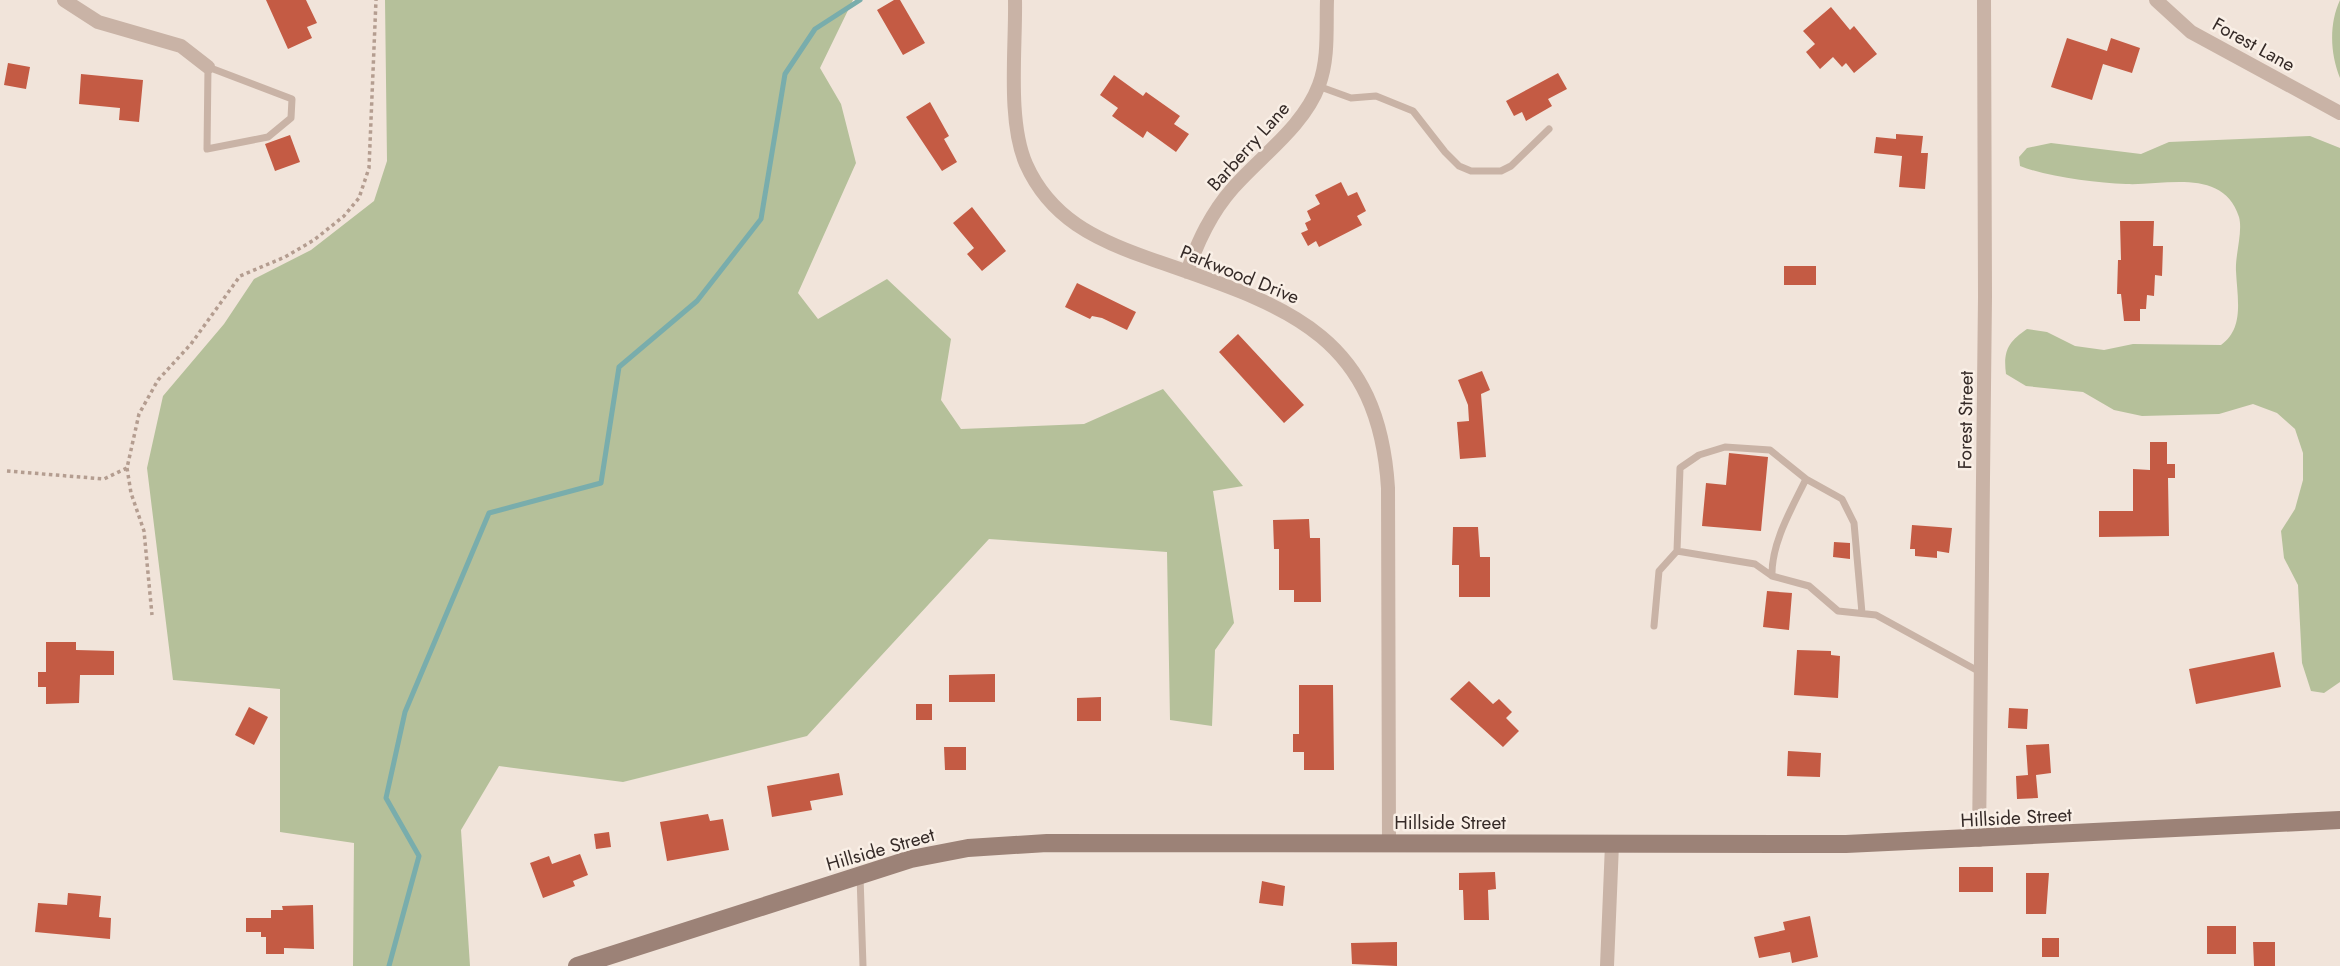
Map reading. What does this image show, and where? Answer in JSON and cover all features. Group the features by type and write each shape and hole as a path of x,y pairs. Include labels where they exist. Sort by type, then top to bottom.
{"street":[{"path":"64,0 99,22 181,46 208,67"},
{"name":"Parkwood Drive","path":"1015,0 1018,131 1032,175 1059,212 1084,232 1109,244 1267,302 1311,327 1347,362 1373,407 1383,445 1388,488 1389,843"},
{"name":"Barberry Lane","path":"1187,272 1200,238 1216,210 1298,119 1318,86 1325,61 1327,0"},
{"name":"Forest Street","path":"1979,840 1985,297 1984,0"},
{"name":"Forest Lane","path":"2156,0 2191,32 2340,113"},
{"name":"Hillside Street","path":"577,966 928,855 989,846 1046,843 1835,844 1979,840 2340,820"},
{"path":"1607,966 1612,844"}],"lane":[{"path":"208,67 292,99 291,118 268,137 207,149 208,67"},
{"path":"1318,86 1351,98 1376,96 1396,101 1413,111 1445,152 1460,166 1471,171 1501,171 1511,166 1549,129"},
{"path":"1654,626 1660,571 1677,551 1680,468 1699,455 1726,447 1770,450 1807,479 1842,499 1854,523 1862,613"},
{"path":"1772,576 1772,562 1776,550 1807,479"},
{"path":"1677,551 1755,564 1772,576 1809,586 1838,611 1876,615 1981,673"},
{"path":"860,876 863,966"}],"path":[{"path":"152,615 145,531 131,493 127,468 139,414 158,380 191,344 240,275 285,257 314,240 344,216 359,198 369,169 376,0"},
{"path":"7,471 104,479 127,468"}],"green space":[{"path":"385,0 853,0 820,68 841,104 856,163 798,293 818,319 887,279 951,339 941,400 961,429 1084,424 1163,389 1243,486 1213,491 1234,623 1215,650 1212,726 1170,720 1167,552 989,539 807,736 623,782 499,766 461,830 470,966 353,966 354,843 280,832 280,689 173,680 147,468 163,396 224,324 254,279 311,250 374,201 387,161"},
{"path":"2340,0 2340,78 2332,39 2336,9"},
{"path":"2310,136 2340,148 2340,682 2324,693 2311,691 2302,663 2298,585 2284,558 2281,531 2295,509 2303,480 2303,453 2295,429 2277,413 2253,404 2219,414 2142,416 2114,410 2083,392 2026,386 2006,374 2005,366 2008,348 2015,338 2027,329 2047,332 2075,346 2104,350 2133,344 2221,345 2229,338 2237,321 2236,265 2240,223 2231,201 2220,191 2191,182 2114,183 2044,173 2020,166 2019,157 2027,148 2051,143 2141,154 2169,142"}],"building":[{"path":"266,0 306,0 317,23 307,27 312,38 288,49"},
{"path":"894,0 900,0 925,43 903,55 877,10"},
{"path":"1831,7 1850,30 1854,26 1877,54 1854,73 1846,63 1842,67 1833,57 1820,69 1806,52 1815,44 1803,31"},
{"path":"2067,38 2107,51 2111,38 2140,48 2132,73 2103,64 2092,100 2051,87"},
{"path":"8,63 30,67 26,89 4,85"},
{"path":"1558,73 1567,89 1548,99 1552,106 1526,121 1522,112 1514,116 1506,101"},
{"path":"81,74 143,80 139,122 119,120 120,108 79,104"},
{"path":"1114,75 1143,96 1146,92 1180,116 1174,124 1189,134 1176,152 1147,131 1143,138 1112,116 1118,108 1100,95"},
{"path":"930,102 949,136 944,139 957,162 942,171 906,117"},
{"path":"1896,134 1923,136 1921,153 1928,153 1925,189 1899,187 1902,156 1874,153 1876,137 1896,139"},
{"path":"290,135 300,162 275,171 265,144"},
{"path":"1341,182 1348,196 1357,192 1366,211 1357,216 1362,225 1319,247 1316,241 1308,246 1301,233 1308,230 1305,223 1311,220 1307,211 1320,204 1315,195"},
{"path":"972,207 1006,251 982,271 967,254 974,248 953,223"},
{"path":"2120,221 2154,221 2153,246 2163,246 2162,276 2155,275 2154,296 2147,295 2146,309 2140,309 2140,321 2124,321 2121,294 2117,294 2118,260 2121,260"},
{"path":"1784,266 1816,266 1816,285 1784,285"},
{"path":"1077,283 1136,312 1127,330 1102,318 1092,316 1090,319 1065,307"},
{"path":"1238,334 1304,405 1284,423 1219,352"},
{"path":"1482,371 1490,390 1481,394 1486,457 1460,459 1457,422 1469,421 1468,405 1458,380"},
{"path":"2150,442 2167,442 2167,464 2175,464 2175,478 2168,478 2169,536 2099,537 2099,511 2133,511 2133,469 2150,470"},
{"path":"1729,453 1768,457 1761,531 1702,526 1706,483 1726,485"},
{"path":"1309,519 1310,538 1320,538 1321,602 1294,602 1294,590 1279,590 1279,549 1274,549 1273,520"},
{"path":"1912,525 1952,528 1949,553 1937,551 1937,558 1915,556 1915,549 1910,549"},
{"path":"1453,527 1478,527 1480,557 1490,557 1490,597 1459,597 1459,565 1452,565"},
{"path":"1834,542 1850,543 1850,559 1833,557"},
{"path":"1767,591 1792,593 1789,630 1763,627"},
{"path":"46,642 76,642 76,650 114,651 114,675 80,675 79,703 46,704 46,687 38,687 38,672 46,672"},
{"path":"1797,650 1831,651 1831,655 1840,656 1838,698 1794,695"},
{"path":"2274,652 2281,687 2196,704 2189,669"},
{"path":"995,674 995,702 949,702 949,675"},
{"path":"1469,681 1493,704 1499,699 1512,712 1506,718 1519,731 1503,747 1450,699"},
{"path":"1299,685 1333,685 1334,770 1304,770 1304,752 1293,752 1293,734 1299,734"},
{"path":"1101,697 1101,721 1077,721 1077,698"},
{"path":"916,704 932,704 932,720 916,720"},
{"path":"249,707 268,717 254,745 235,735"},
{"path":"2009,708 2028,709 2027,729 2008,728"},
{"path":"2049,744 2051,773 2036,775 2038,798 2017,799 2016,776 2028,775 2026,745"},
{"path":"944,747 966,747 966,770 945,770"},
{"path":"1788,751 1821,753 1820,777 1787,776"},
{"path":"839,773 843,795 810,801 812,810 772,817 767,786"},
{"path":"708,814 710,821 723,819 729,850 667,861 660,822"},
{"path":"609,832 611,847 596,849 594,834"},
{"path":"580,854 588,875 573,881 575,886 543,898 530,863 549,856 552,864"},
{"path":"1959,867 1993,867 1993,892 1959,892"},
{"path":"1495,872 1496,889 1488,890 1489,920 1464,920 1463,890 1459,890 1459,873"},
{"path":"2026,873 2049,873 2046,914 2026,914"},
{"path":"1262,881 1285,886 1283,906 1259,903"},
{"path":"68,893 101,896 99,917 111,918 110,939 35,932 38,903 67,905"},
{"path":"313,905 314,949 284,948 284,954 266,954 266,937 261,937 261,932 246,932 246,918 271,918 271,910 283,910 282,906"},
{"path":"1810,916 1818,957 1792,963 1790,952 1759,958 1754,937 1785,930 1783,922"},
{"path":"2207,926 2236,926 2236,954 2207,954"},
{"path":"2042,938 2059,938 2059,957 2042,957"},
{"path":"1397,942 1397,966 1352,964 1351,943"},
{"path":"2253,942 2275,942 2275,966 2254,966"}],"waterway":[{"path":"389,966 419,856 386,798 405,712 489,513 601,483 619,367 697,301 761,219 785,74 815,29 860,0"}]}
